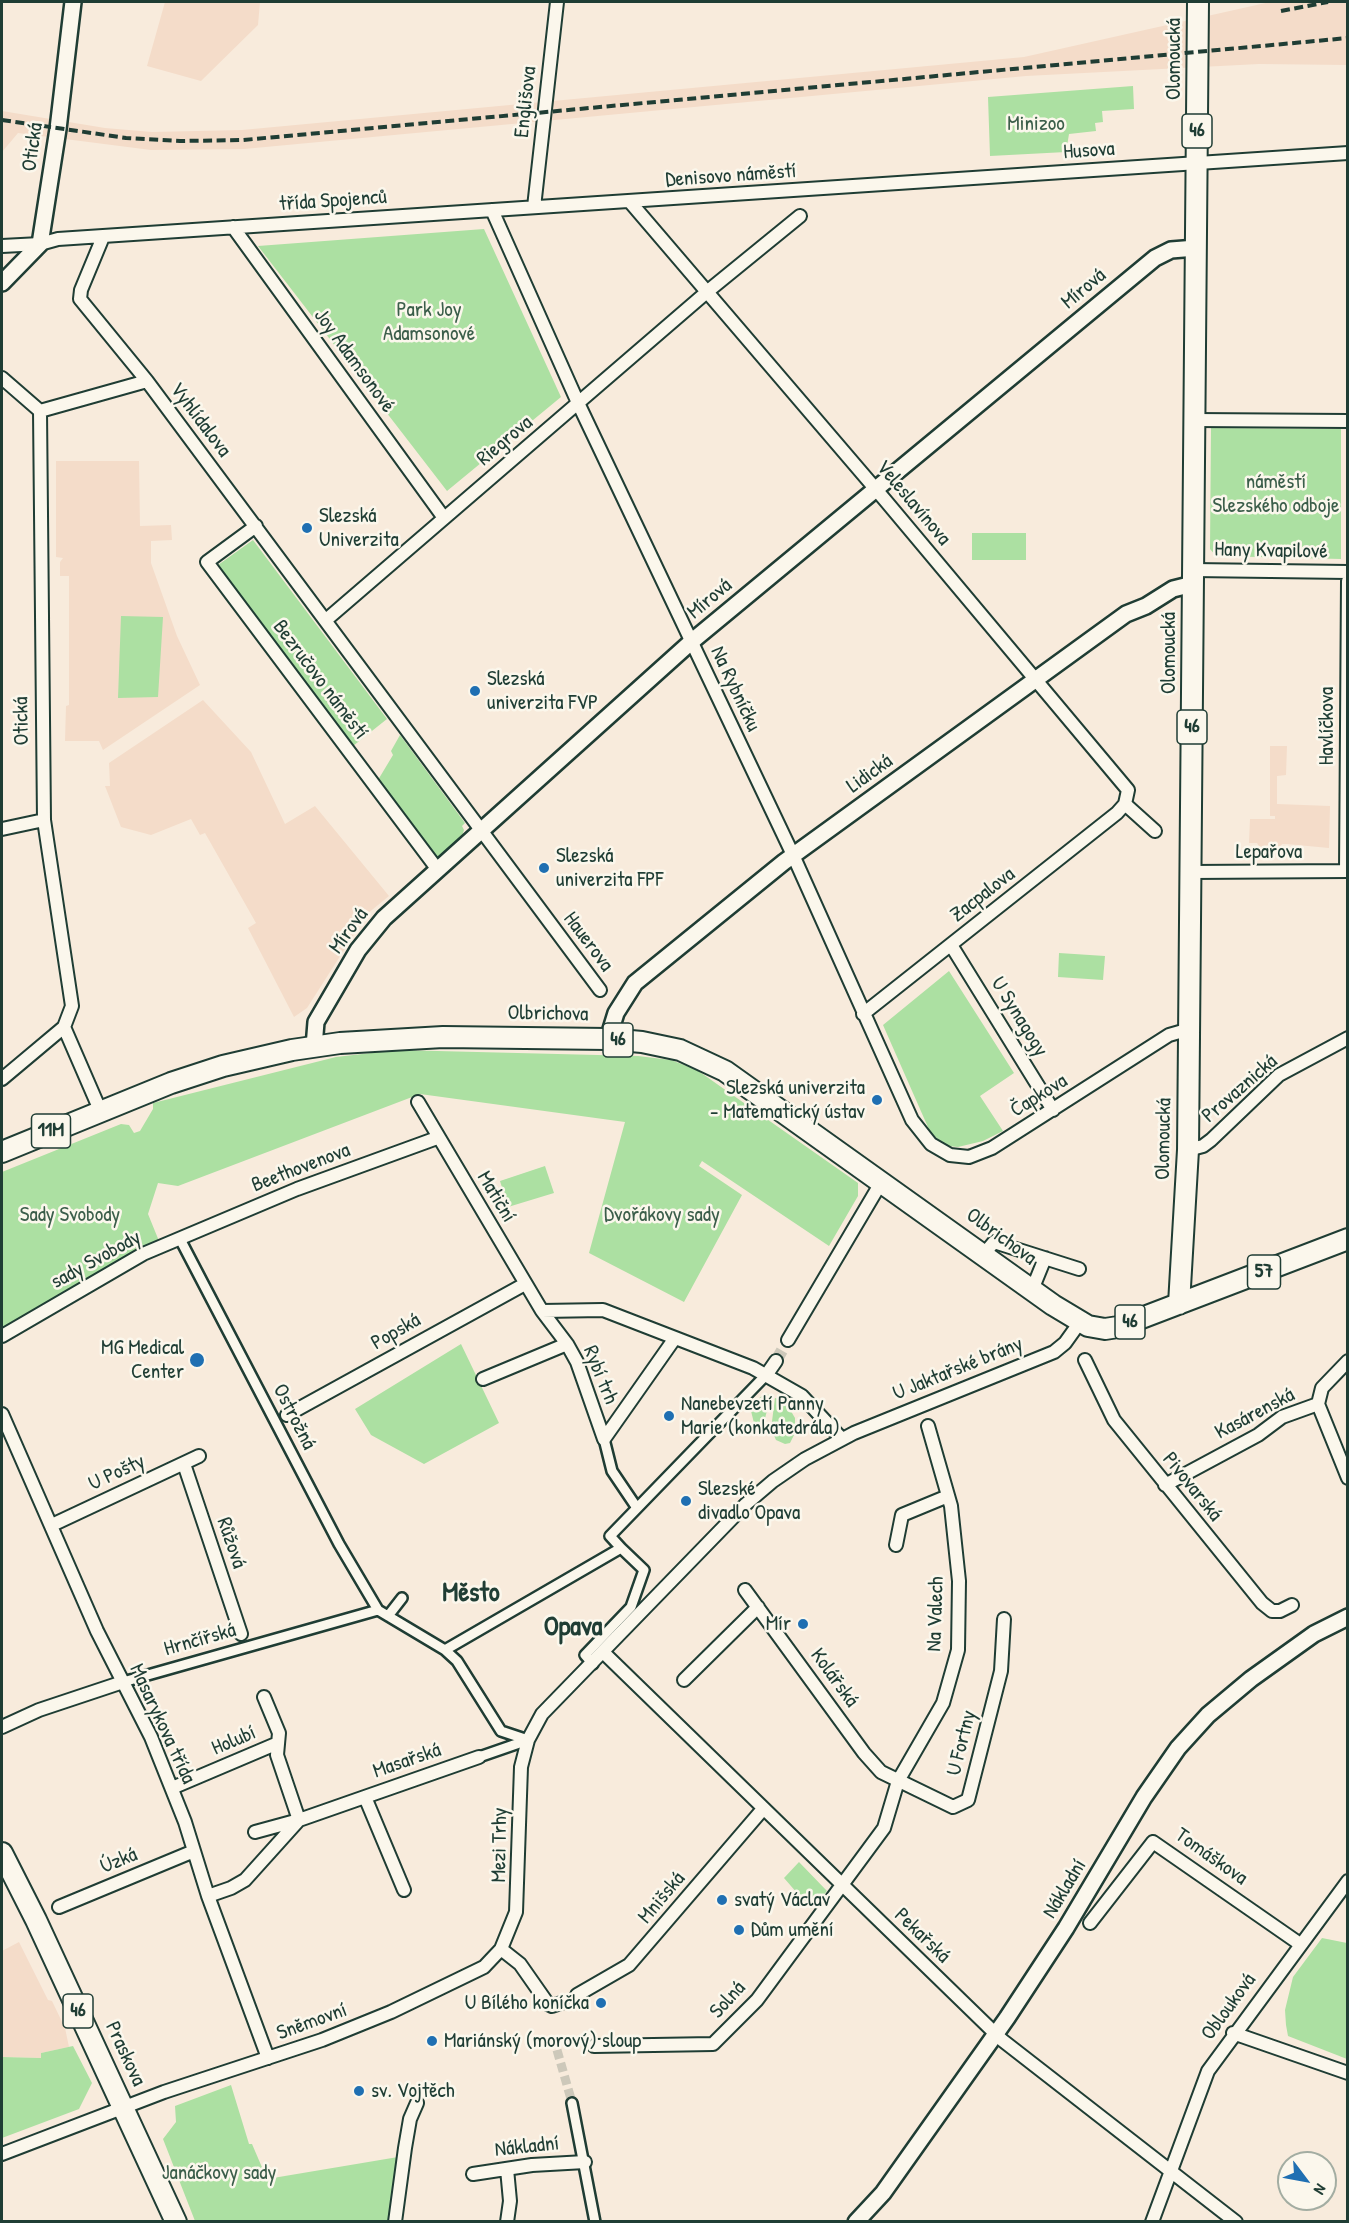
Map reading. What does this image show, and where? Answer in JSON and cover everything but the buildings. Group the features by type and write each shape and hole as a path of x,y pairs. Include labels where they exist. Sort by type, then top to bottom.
{"main road":[{"name":"Olomoucká","path":"1179,1304 1188,1150 1190,1029 1198,2"},
{"name":"Olbrichova","path":"119,1102 223,1066 314,1047 442,1036 608,1039 661,1045 712,1063 1080,1322"},
{"name":"11M","path":"2,1152 119,1102"},
{"name":"57","path":"1179,1304 1347,1239"},
{"name":"46","path":"1080,1322 1097,1328 1112,1328 1179,1304"},
{"name":"Praskova","path":"2,1853 124,2107 173,2218"}],"street":[{"name":"Otická","path":"40,244 73,2"},
{"name":"Englišova","path":"534,207 557,2"},
{"name":"Husova","path":"833,189 1347,153"},
{"name":"Denisovo náměstí","path":"631,203 833,189"},
{"name":"třída Spojenců","path":"2,246 40,244 58,239 233,227 534,207 631,203"},
{"name":"Veleslavínova","path":"631,203 876,489 1126,787 1128,795 1125,804"},
{"name":"Na Rybníčku","path":"492,210 579,405 793,855 912,1120"},
{"name":"Riegrova","path":"326,620 579,405 708,291 800,216"},
{"name":"Joy Adamsonové","path":"233,227 444,518"},
{"name":"Vyhlídalova","path":"103,237 81,290 80,300 147,381 326,620"},
{"path":"2,283 40,244"},
{"name":"Mírová","path":"314,1047 316,1022 367,936 438,870 691,642 1155,258 1171,250 1196,248"},
{"path":"2,378 40,411 147,381"},
{"name":"Otická","path":"40,411 44,820 72,1006 64,1027"},
{"path":"1194,420 1347,421"},
{"name":"Bezručovo náměstí","path":"256,526 207,562 438,870"},
{"name":"Hany Kvapilové","path":"1193,577 1347,572"},
{"name":"Lidická","path":"608,1039 616,1013 635,983 793,855 1126,614 1146,606 1193,577"},
{"name":"Havlíčkova","path":"1347,580 1347,871"},
{"name":"Bezručovo náměstí","path":"326,620 481,832"},
{"path":"1125,804 1155,831"},
{"name":"Zacpalova","path":"863,1014 1125,804"},
{"path":"2,829 44,820"},
{"name":"Hauerova","path":"481,832 600,990"},
{"name":"Lepařova","path":"1191,872 1347,871"},
{"name":"U Synagogy","path":"951,945 1053,1110"},
{"path":"2,1079 64,1027 100,1110"},
{"name":"Čapkova","path":"912,1120 931,1144 950,1155 969,1157 992,1148 1169,1035 1190,1029"},
{"name":"Provaznická","path":"1188,1150 1203,1146 1211,1140 1279,1075 1347,1038"},
{"name":"Matiční","path":"418,1102 437,1138 542,1311"},
{"name":"Beethovenova","path":"180,1239 297,1189 437,1138"},
{"path":"788,1340 882,1181"},
{"name":"sady Svobody","path":"2,1336 143,1254 180,1239"},
{"name":"Ostrožná","path":"180,1239 339,1544 378,1610"},
{"path":"984,1254 994,1242 1079,1269"},
{"path":"1032,1290 1045,1258"},
{"name":"Popská","path":"287,1415 525,1284"},
{"name":"Rybí trh","path":"542,1311 603,1310 767,1374 802,1396 842,1439"},
{"name":"Rybí trh","path":"542,1311 567,1344 577,1362 604,1439"},
{"name":"U Jaktařské brány","path":"604,1653 746,1504 805,1459 842,1439 1054,1352 1065,1343 1080,1322"},
{"name":"Rybí trh","path":"604,1439 675,1338"},
{"path":"483,1379 567,1344"},
{"name":"Pivovarská","path":"1085,1360 1114,1420 1262,1603 1272,1611 1280,1611 1292,1605"},
{"path":"593,1664 585,1655 631,1607 644,1570 610,1536 767,1374 776,1361"},
{"name":"Kasárenská","path":"1165,1485 1258,1435 1282,1417 1318,1404 1322,1388 1347,1361"},
{"path":"1318,1404 1347,1478"},
{"name":"Masarykova třída","path":"2,1414 97,1631 152,1737 268,2058"},
{"name":"Na Valech","path":"841,1885 884,1828 898,1781 943,1703 958,1650 959,1581 948,1496 928,1426"},
{"path":"604,1439 612,1471 637,1508"},
{"name":"U Pošty","path":"52,1525 200,1456"},
{"name":"Růžová","path":"184,1464 241,1634"},
{"path":"896,1545 902,1515 948,1496"},
{"path":"445,1650 621,1548"},
{"name":"Kolářská","path":"745,1590 864,1753 881,1772 898,1781"},
{"path":"388,1616 402,1598"},
{"path":"684,1680 758,1607"},
{"path":"378,1610 445,1650 457,1661 501,1731 528,1740"},
{"name":"Hrnčířská","path":"2,1727 39,1710 123,1682 378,1610"},
{"name":"Nákladní","path":"856,2222 883,2193 996,2034 1066,1928 1144,1797 1178,1748 1209,1715 1251,1679 1314,1634 1347,1617"},
{"name":"U Fortny","path":"898,1781 953,1807 968,1800 1001,1671 1004,1618"},
{"name":"Mezi Trhy","path":"501,1949 513,1925 519,1897 521,1767 528,1740 542,1714 604,1653"},
{"name":"Pekařská","path":"604,1653 996,2034 1236,2222"},
{"path":"264,1697 279,1733 277,1755 299,1820"},
{"name":"Masařská","path":"255,1832 299,1820 528,1740"},
{"name":"Holubí","path":"172,1788 278,1743"},
{"path":"365,1797 404,1890"},
{"name":"Mnišská","path":"578,1995 629,1965 763,1809"},
{"name":"Masařská","path":"208,1896 245,1880 299,1820"},
{"name":"Tomáškova","path":"1090,1923 1154,1842 1300,1944"},
{"name":"Úzká","path":"59,1907 194,1851"},
{"name":"Oblouková","path":"1152,2222 1208,2071 1233,2033 1347,1881"},
{"name":"Solná","path":"594,2046 713,2044 757,2000 841,1885"},
{"path":"501,1949 520,1964 548,2004 552,2006 564,2002"},
{"name":"Sněmovní","path":"2,2154 124,2107 286,2054 392,2012 483,1967 501,1949"},
{"path":"1233,2033 1347,2073"},
{"path":"396,2222 410,2119 417,2103"},
{"name":"Nákladní","path":"572,2103 585,2162 594,2222"},
{"name":"Nákladní","path":"473,2174 585,2162"},
{"path":"507,2169 510,2201 507,2222"}],"shaded area":[{"path":"165,2 260,2 258,25 201,81 147,66"},
{"path":"1270,2 1347,2 1347,65 1259,64 1026,76 244,149 151,150 18,133 2,152 2,111 105,128 152,132 242,130 1024,57"},
{"path":"56,461 139,461 140,526 171,525 172,540 151,541 151,563 177,636 200,685 103,750 99,741 65,741 66,706 69,705 69,576 60,576 60,562 63,558 56,557"},
{"path":"203,700 251,752 285,824 315,806 389,896 367,914 307,1008 294,1017 248,928 256,923 205,833 200,835 191,819 151,835 121,827 105,786 110,786 109,763"},
{"path":"1270,746 1287,746 1286,775 1277,776 1277,804 1330,806 1329,848 1282,844 1280,849 1260,848 1257,843 1249,843 1250,819 1275,819 1275,816 1270,816"},
{"path":"19,1942 65,2028 69,2047 41,2053 42,2058 2,2057 2,1951"}],"green space":[{"name":"Minizoo","path":"1133,86 1134,109 1102,111 1103,122 1095,123 1096,131 1069,134 1066,152 990,156 988,97"},
{"name":"Park Joy Adamsonové","path":"484,229 561,397 447,491 258,246"},
{"name":"náměstí Slezského odboje","path":"1211,428 1341,429 1341,559 1216,556 1210,549"},
{"path":"972,533 1026,533 1026,560 972,560"},
{"path":"253,540 387,719 353,746 219,569 218,565"},
{"path":"121,616 163,617 158,697 118,698"},
{"path":"400,735 465,823 462,826 464,830 462,836 437,858 378,780 393,755 391,751"},
{"path":"1059,953 1105,956 1103,980 1058,977"},
{"path":"949,971 1014,1073 980,1096 1003,1131 983,1141 958,1147 948,1146 931,1134 883,1025"},
{"name":"Dvořákovy sady","path":"397,1050 638,1056 671,1060 697,1070 858,1183 858,1196 829,1246 702,1161 699,1166 742,1195 684,1302 589,1253 625,1122 420,1094 178,1186 158,1183 148,1214 159,1241 2,1328 2,1172 121,1124 129,1125 134,1133 140,1131 153,1109 153,1103 336,1057"},
{"path":"545,1166 554,1193 508,1207 500,1181"},
{"path":"461,1344 499,1423 424,1464 371,1435 355,1409"},
{"path":"764,1394 770,1395 770,1399 762,1430 754,1423 751,1411 756,1401"},
{"path":"775,1398 785,1401 795,1418 795,1433 790,1443 785,1444 776,1440 771,1429"},
{"path":"799,1862 827,1891 811,1909 784,1878"},
{"path":"1322,1938 1347,1943 1347,2059 1288,2036 1285,2010 1293,1977"},
{"path":"73,2046 92,2083 79,2109 2,2138 2,2057 41,2058 41,2053"},
{"name":"Janáčkovy sady","path":"231,2085 249,2144 252,2144 267,2179 398,2157 391,2221 195,2221 163,2139 176,2122 175,2106"}],"tunnel":[{"path":"776,1361 788,1340"},
{"path":"557,2050 571,2099"}],"railway":[{"path":"1281,11 1328,2"},
{"path":"2,120 126,138 180,141 243,140 1348,38"}],"place":[{"name":"Slezská Univerzita","path":"307,528"},
{"name":"Slezská univerzita FVP","path":"475,691"},
{"name":"Slezská univerzita FPF","path":"544,868"},
{"name":"Slezská univerzita - Matematický ústav","path":"877,1100"},
{"name":"MG Medical Center","path":"197,1360"},
{"name":"Nanebevzetí Panny Marie (konkatedrála)","path":"669,1416"},
{"name":"Slezské divadlo Opava","path":"686,1501"},
{"name":"Mír","path":"803,1624"},
{"name":"svatý Václav","path":"722,1900"},
{"name":"Dům umění","path":"739,1930"},
{"name":"U Bílého koníčka","path":"601,2003"},
{"name":"Mariánský (morový) sloup","path":"432,2041"},
{"name":"sv. Vojtěch","path":"359,2091"}],"district":[{"name":"Město","path":"471,1594"},
{"name":"Opava","path":"573,1628"}],"park label":[{"name":"Sady Svobody","path":"70,1215"}]}
